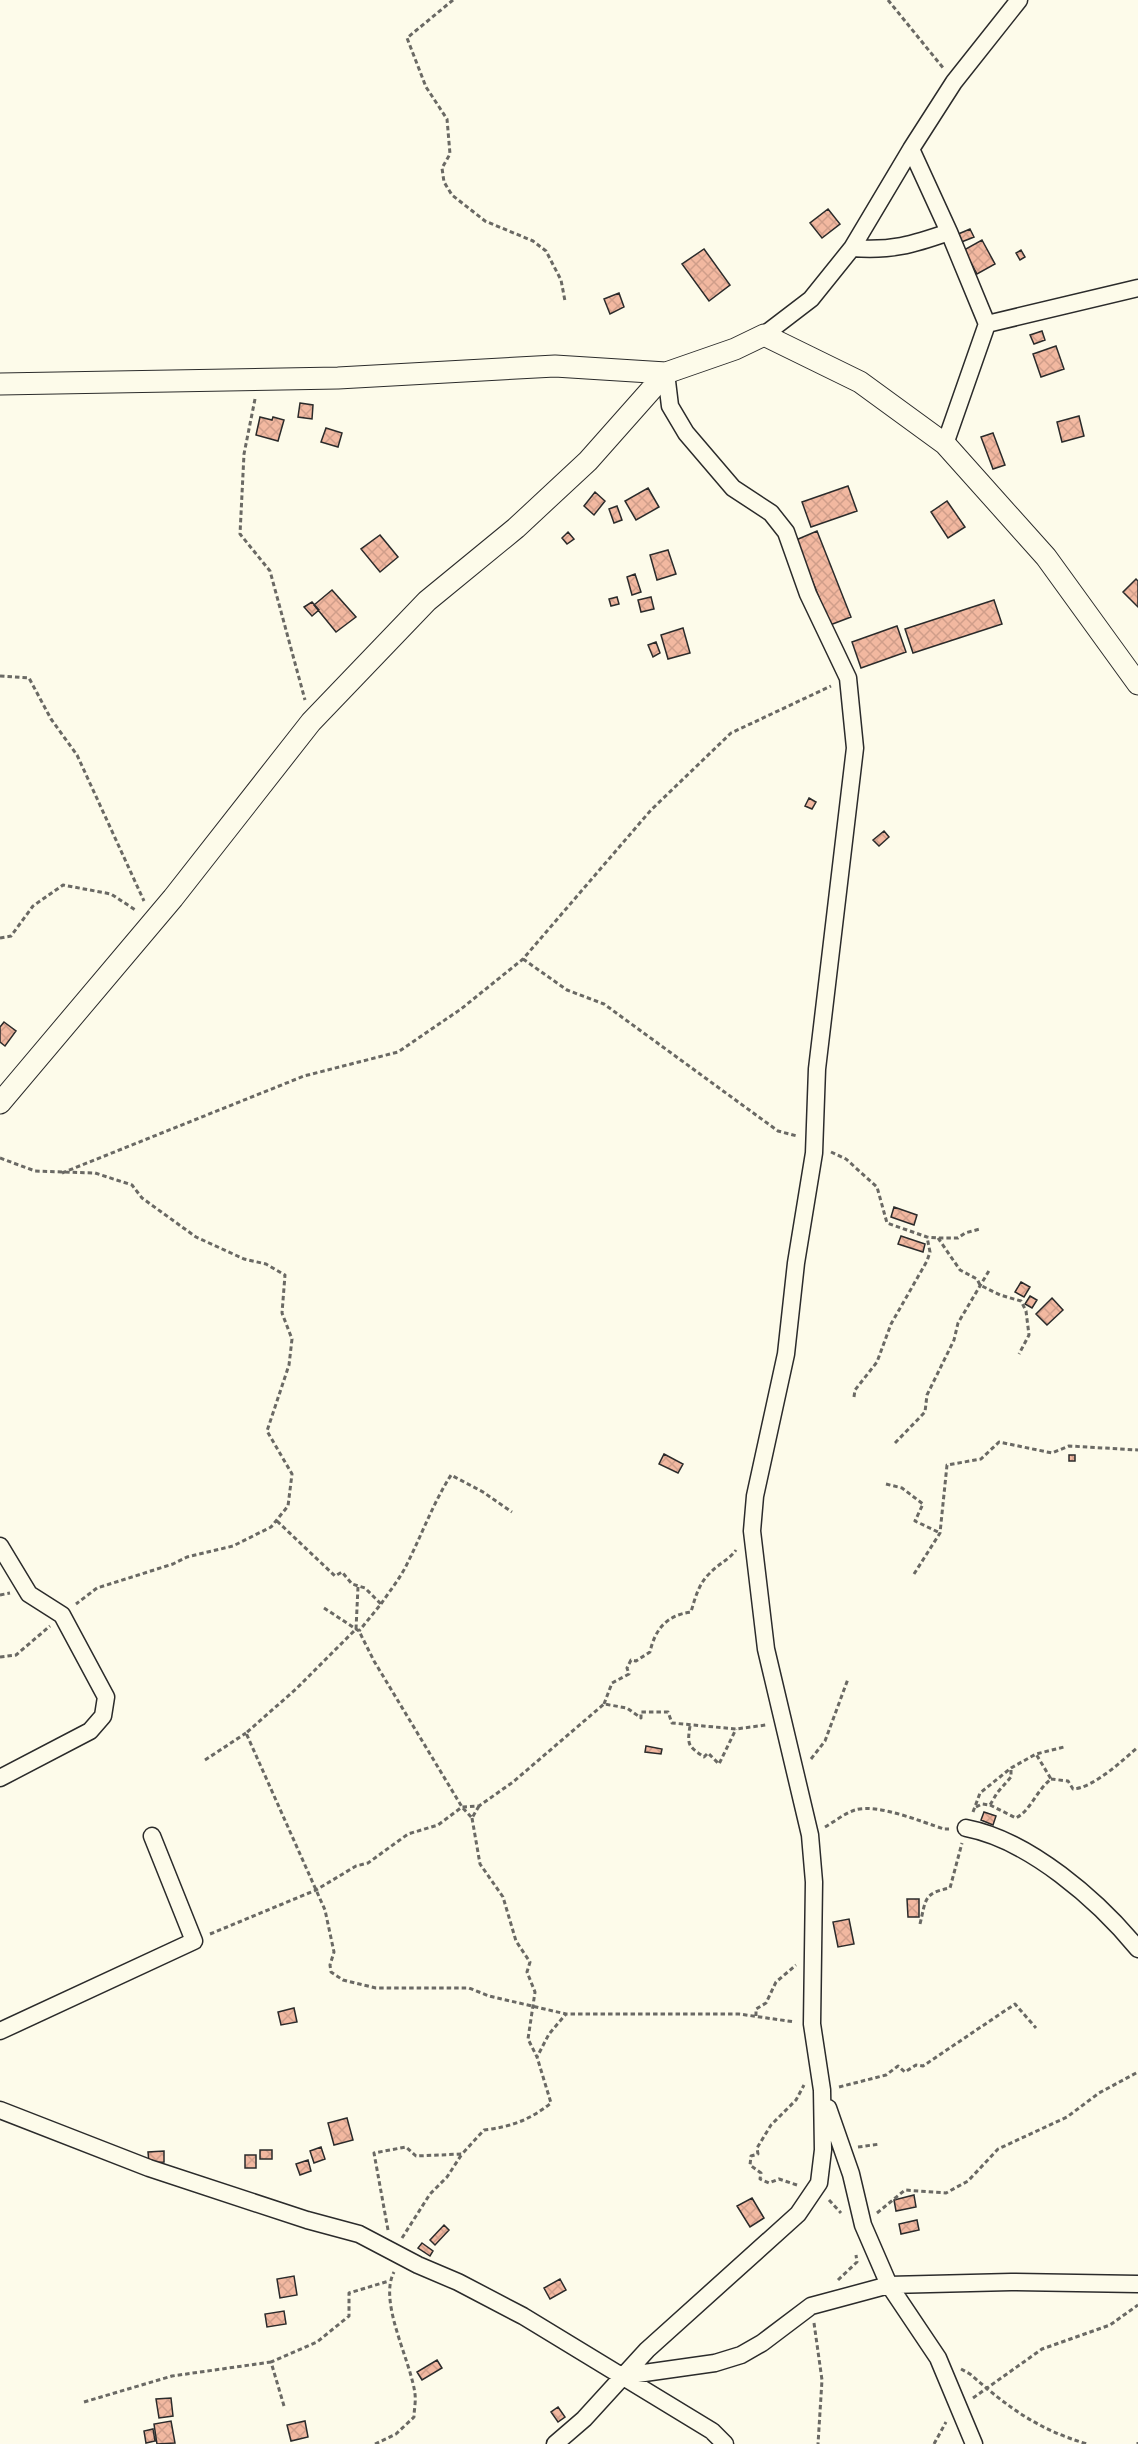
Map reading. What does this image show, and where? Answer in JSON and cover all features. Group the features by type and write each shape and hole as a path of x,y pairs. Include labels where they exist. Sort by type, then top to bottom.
{"street":[{"path":"0,384 338,378 555,366 666,373 735,349 764,335 811,299 852,248 954,82 1019,0"},
{"path":"911,149 987,324 945,444"},
{"path":"852,248 877,250 908,246 949,232"},
{"path":"987,324 1138,288"},
{"path":"764,335 860,382 945,444 1046,557 1138,684"},
{"path":"666,373 670,406 686,433 733,489 771,513 786,532 808,594 848,678 855,748 817,1069 814,1153 796,1263 786,1354 755,1496 752,1531 766,1649 810,1835 814,1882 812,2024 822,2090 853,2181 863,2225 888,2285 938,2358 974,2444"},
{"path":"0,1103 154,922 311,722 427,601 516,528 588,461 666,373"},
{"path":"0,1546 29,1594 62,1615 106,1697 103,1716 90,1731 0,1778"},
{"path":"966,1827 981,1830 1022,1847 1051,1867 1124,1933 1138,1949"},
{"path":"0,2031 194,1941 152,1836"},
{"path":"555,2444 584,2420 647,2350 798,2214 819,2183 823,2150 822,2090"},
{"path":"0,2110 149,2168 359,2235 499,2303 712,2431 725,2444"},
{"path":"623,2376 715,2363 741,2355 762,2343 812,2306 888,2285 1011,2282 1138,2284"}],"path":[{"path":"453,0 407,38 426,87 447,119 450,154 442,168 444,182 452,195 485,221 533,241 546,251 561,280 565,301"},
{"path":"888,0 954,82"},
{"path":"259,379 244,454 240,534 270,571 311,722"},
{"path":"0,676 29,678 51,719 77,755 154,922"},
{"path":"62,1173 304,1076 398,1052 461,1009 523,959 651,810 731,733 848,678"},
{"path":"0,938 11,936 33,906 63,885 111,894 154,922"},
{"path":"523,959 567,990 604,1004 778,1131 796,1137 814,1126"},
{"path":"814,1153 832,1152 846,1159 877,1187 887,1223 927,1237 938,1238 958,1238 965,1233 980,1229"},
{"path":"0,1158 35,1171 95,1173 132,1185 142,1198 196,1237 244,1259 266,1264 285,1275 282,1313 292,1339 290,1365 267,1431 292,1474 288,1506 271,1527 233,1546 188,1557 97,1588 16,1655 0,1657"},
{"path":"854,1397 855,1390 877,1362 891,1324 927,1261 930,1252 927,1237"},
{"path":"938,1238 960,1270 976,1279 980,1286 1020,1301 1026,1311 1029,1335 1018,1354"},
{"path":"895,1443 925,1412 927,1395 954,1340 958,1323 990,1269"},
{"path":"914,1574 940,1533 947,1465 981,1459 999,1442 1052,1454 1069,1446 1138,1450"},
{"path":"206,1760 246,1733 296,1689 381,1604 404,1571 429,1520 434,1502 451,1475 483,1492 512,1512"},
{"path":"886,1484 902,1488 923,1504 915,1521 940,1533"},
{"path":"276,1521 335,1576 342,1572 352,1584 365,1588 381,1604"},
{"path":"472,1818 478,1806 513,1782 604,1704 612,1683 629,1674 627,1668 631,1660 636,1661 650,1652 654,1634 677,1614 691,1612 697,1591 709,1573 733,1556 748,1532 752,1531"},
{"path":"357,1630 358,1587"},
{"path":"324,1608 357,1630 462,1807 472,1818 480,1864 502,1897 516,1941 530,1962 527,1972 535,1992 528,2039 537,2057 550,2103 534,2116 505,2127 484,2130 462,2154 447,2177 430,2194 402,2238 389,2281 395,2326 408,2364 415,2396 414,2417 396,2434 375,2444"},
{"path":"796,1772 805,1766 825,1741 848,1679"},
{"path":"604,1704 627,1708 640,1718 640,1712 668,1712 672,1723 736,1729 765,1725 788,1739"},
{"path":"690,1725 687,1741 690,1747 704,1757 708,1753 719,1764 736,1729"},
{"path":"246,1733 325,1910 334,1952 330,1965 331,1971 343,1980 376,1988 469,1988 489,1996 566,2014 739,2014 812,2024"},
{"path":"920,1924 927,1896 933,1891 950,1888 966,1827 980,1793 1011,1768 1036,1754 1064,1746"},
{"path":"976,1807 982,1804 990,1805 1016,1818 1024,1814 1040,1788 1051,1779 1068,1781 1073,1789 1082,1788 1120,1763 1138,1747"},
{"path":"1036,1754 1051,1779"},
{"path":"990,1805 1011,1777 1011,1768"},
{"path":"194,1941 316,1890 356,1866 368,1863 408,1834 438,1825 462,1807 478,1806"},
{"path":"810,1835 855,1810 867,1809 900,1815 944,1829 966,1827"},
{"path":"756,2016 756,2009 766,2004 776,1982 813,1950"},
{"path":"822,2090 886,2075 898,2066 905,2072 916,2065 923,2066 1015,2004 1036,2028"},
{"path":"537,2057 549,2034 566,2014"},
{"path":"816,2062 796,2100 771,2125 757,2148 758,2154 752,2156 750,2165 761,2173 760,2179 769,2182 779,2179 795,2185 819,2183"},
{"path":"863,2225 905,2190 946,2193 968,2181 998,2149 1067,2117 1099,2093 1138,2072"},
{"path":"397,2253 374,2153 406,2147 416,2156 462,2154"},
{"path":"84,2402 172,2376 271,2362 317,2342 349,2316 349,2293 389,2281"},
{"path":"934,2444 944,2424 959,2407 1042,2349 1110,2325 1138,2305"},
{"path":"938,2358 970,2374 1032,2423 1057,2435 1087,2444"},
{"path":"271,2362 284,2406"}],"building":[{"path":"828,209 840,224 822,238 810,223"},
{"path":"970,229 974,237 959,243 956,235"},
{"path":"982,240 995,264 977,274 964,250"},
{"path":"704,249 730,285 709,301 682,264"},
{"path":"1021,250 1025,257 1020,260 1016,253"},
{"path":"619,293 624,307 610,314 604,299"},
{"path":"1042,331 1045,340 1034,344 1030,335"},
{"path":"1056,346 1064,369 1041,377 1033,354"},
{"path":"300,403 313,405 312,419 298,417"},
{"path":"1079,416 1084,436 1062,442 1057,422"},
{"path":"260,417 284,420 278,441 256,435"},
{"path":"326,428 342,433 338,447 321,442"},
{"path":"993,433 1005,465 993,469 981,437"},
{"path":"848,486 857,511 811,527 802,502"},
{"path":"648,488 659,507 636,520 625,501"},
{"path":"595,492 605,501 594,515 584,506"},
{"path":"947,501 965,527 948,538 931,512"},
{"path":"617,506 622,520 614,523 609,509"},
{"path":"817,531 851,617 830,625 796,540"},
{"path":"568,532 574,539 567,544 562,538"},
{"path":"380,535 398,557 380,572 361,549"},
{"path":"668,550 676,574 657,580 650,555"},
{"path":"635,574 641,592 632,595 627,577"},
{"path":"1136,579 1138,581 1138,607 1123,592"},
{"path":"332,590 356,617 336,632 314,605"},
{"path":"617,597 619,604 611,606 609,599"},
{"path":"651,597 654,609 641,612 638,600"},
{"path":"994,600 1002,624 913,653 905,629"},
{"path":"312,602 319,610 312,616 304,607"},
{"path":"897,626 906,652 861,668 852,642"},
{"path":"683,628 690,653 668,659 661,635"},
{"path":"656,642 660,653 653,657 648,645"},
{"path":"809,798 816,802 812,809 805,806"},
{"path":"884,831 889,837 879,846 873,840"},
{"path":"4,1022 16,1031 5,1046 0,1042 0,1027"},
{"path":"894,1207 917,1215 914,1225 891,1217"},
{"path":"901,1236 925,1244 923,1252 898,1244"},
{"path":"1021,1282 1030,1287 1024,1297 1015,1292"},
{"path":"1030,1296 1037,1300 1032,1308 1025,1304"},
{"path":"1052,1298 1063,1310 1047,1325 1036,1314"},
{"path":"664,1454 683,1464 678,1473 659,1464"},
{"path":"1069,1455 1075,1455 1075,1461 1069,1461"},
{"path":"646,1746 662,1749 661,1754 645,1752"},
{"path":"984,1812 996,1816 993,1825 981,1820"},
{"path":"907,1899 919,1899 919,1917 908,1917"},
{"path":"849,1919 854,1944 838,1947 833,1922"},
{"path":"294,2008 297,2022 281,2025 278,2012"},
{"path":"347,2118 353,2140 334,2145 328,2123"},
{"path":"321,2147 325,2159 314,2163 310,2151"},
{"path":"260,2150 272,2150 272,2159 260,2159"},
{"path":"164,2151 164,2162 149,2163 148,2152"},
{"path":"245,2155 256,2155 256,2168 245,2168"},
{"path":"308,2160 311,2171 300,2175 296,2164"},
{"path":"914,2195 916,2207 896,2211 894,2200"},
{"path":"752,2198 764,2218 750,2227 737,2206"},
{"path":"917,2220 919,2230 901,2234 899,2224"},
{"path":"444,2225 449,2230 435,2245 430,2240"},
{"path":"422,2243 433,2251 430,2256 418,2248"},
{"path":"294,2276 297,2295 280,2298 277,2279"},
{"path":"560,2279 566,2290 550,2299 544,2288"},
{"path":"284,2311 286,2324 267,2327 265,2314"},
{"path":"437,2360 442,2368 422,2380 417,2372"},
{"path":"171,2398 173,2416 159,2418 156,2399"},
{"path":"558,2407 565,2417 558,2422 551,2412"},
{"path":"171,2421 175,2443 157,2444 154,2424"},
{"path":"305,2421 308,2437 291,2441 287,2425"},
{"path":"153,2429 155,2441 146,2443 144,2431"}]}
